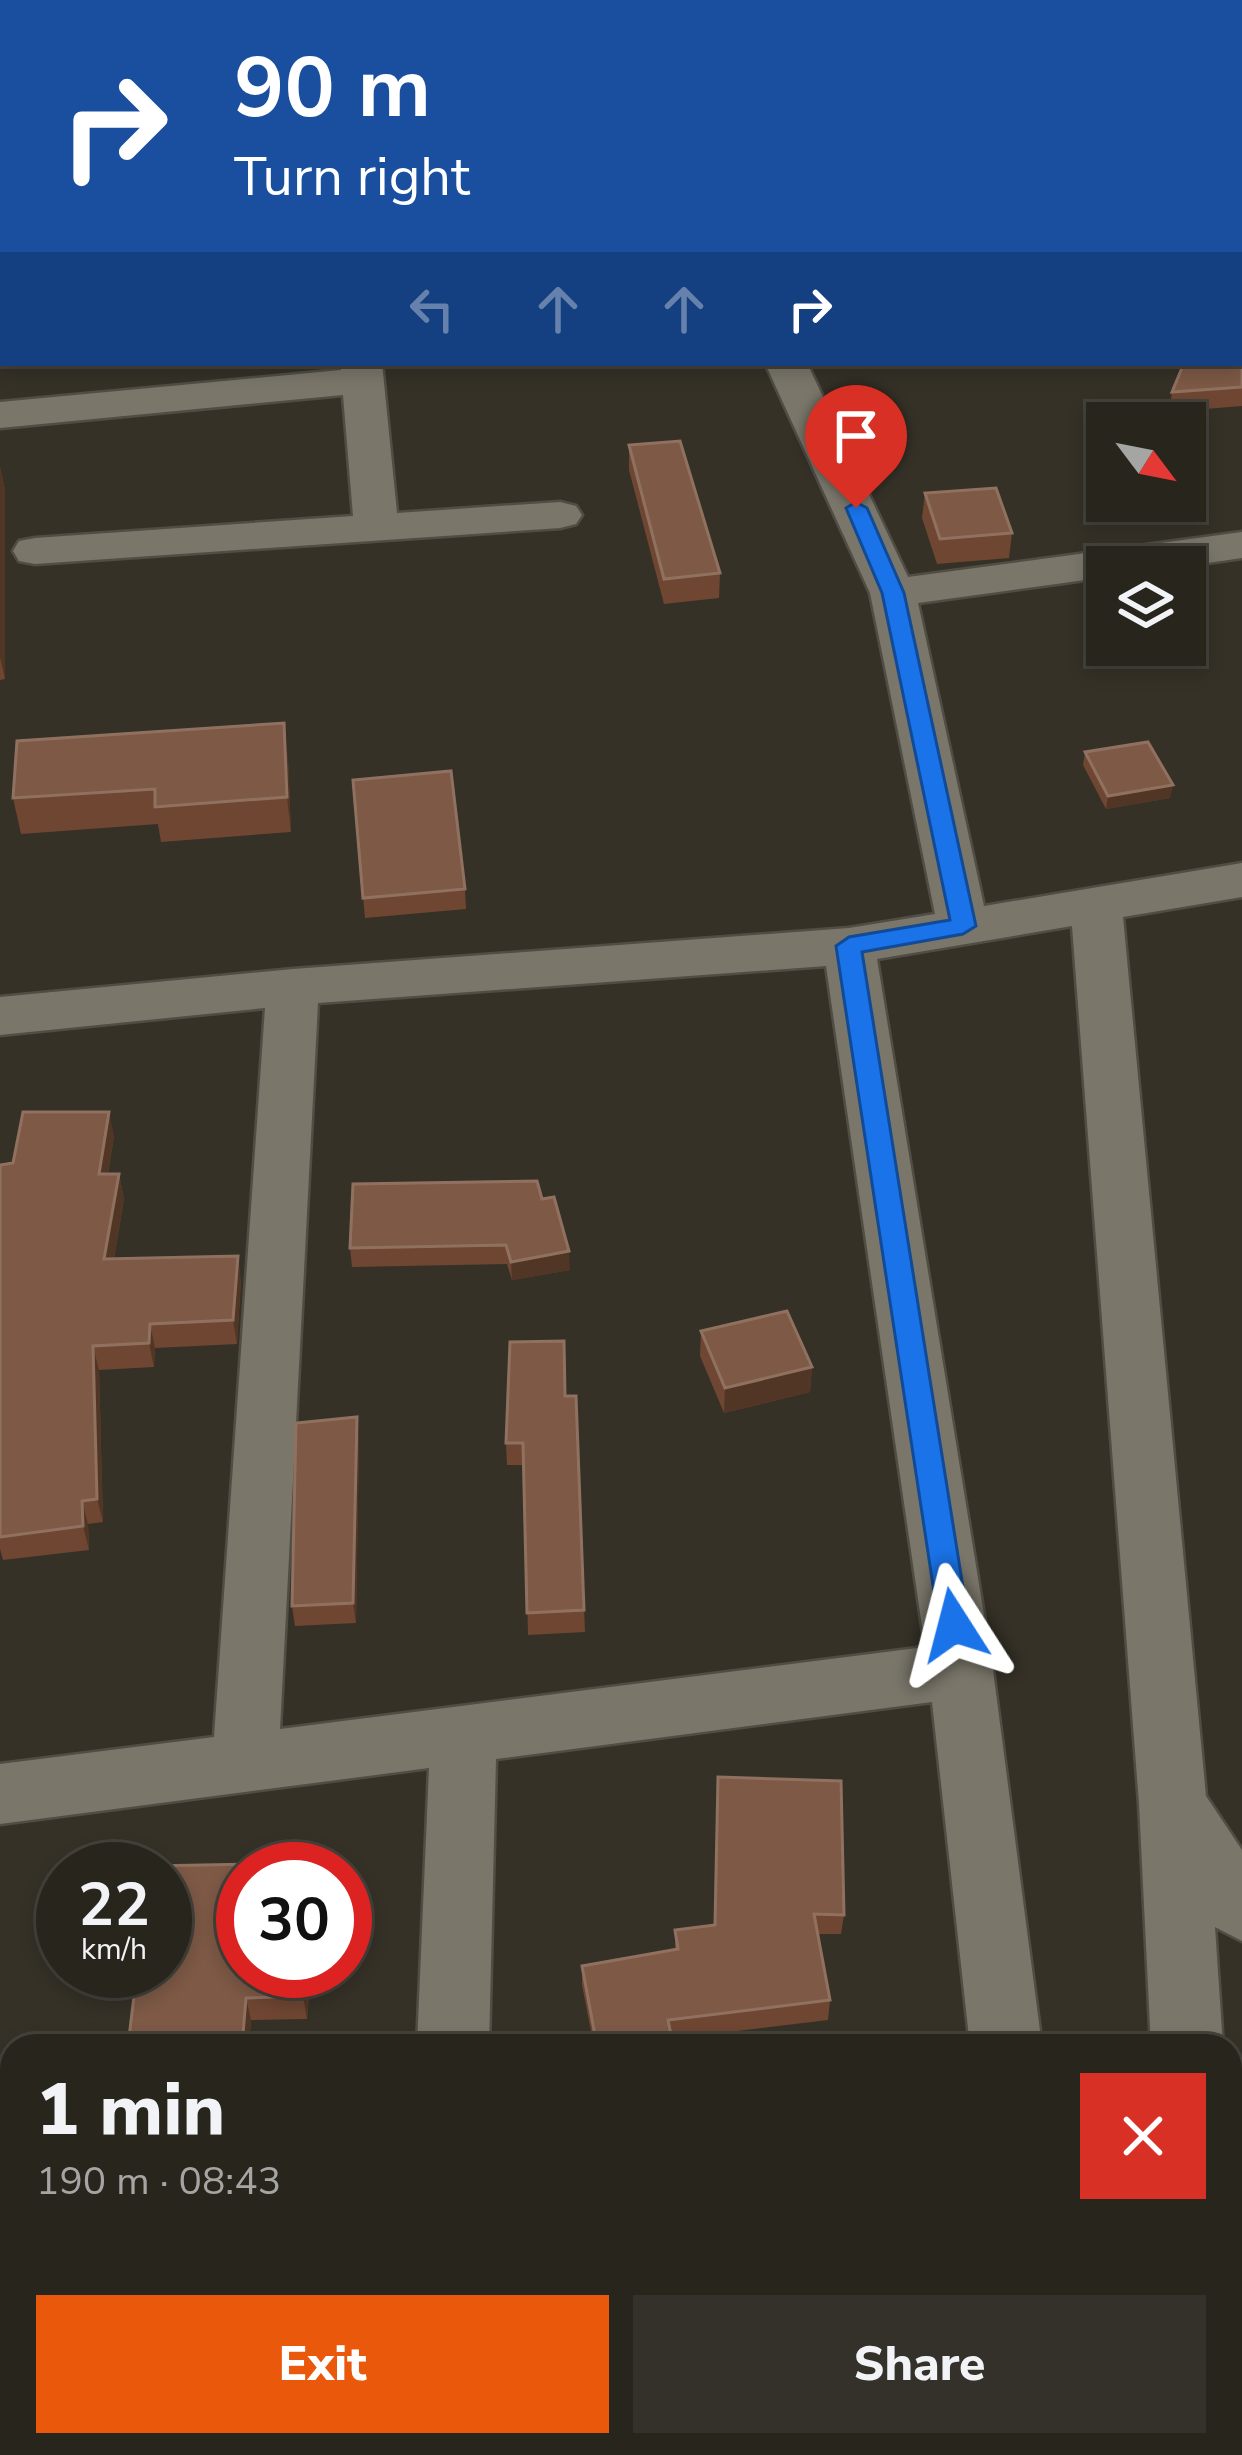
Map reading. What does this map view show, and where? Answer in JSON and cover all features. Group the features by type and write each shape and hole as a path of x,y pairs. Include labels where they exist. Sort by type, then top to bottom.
{"street":[{"path":"787,366 893,593 963,926"},
{"path":"0,415 361,372 376,526"},
{"path":"35,551 560,515"},
{"path":"893,593 1242,545"},
{"path":"0,1016 293,987 849,946 1242,880"},
{"path":"1096,903 1173,1804 1186,2034"},
{"path":"849,946 961,1670 1005,2034"},
{"path":"244,1762 293,987"},
{"path":"0,1794 961,1670"},
{"path":"453,2034 464,1734"},
{"path":"1173,1804 1242,1909"}],"building":[{"path":"1183,366 1242,366 1242,387 1172,392"},
{"path":"680,441 720,573 664,579 629,445"},
{"path":"996,488 1012,533 940,539 925,493"},
{"path":"284,723 287,797 155,807 155,789 13,798 17,741"},
{"path":"1148,742 1173,785 1108,796 1085,752"},
{"path":"451,771 465,889 363,898 353,780"},
{"path":"23,1112 109,1112 99,1174 119,1174 104,1259 238,1256 233,1320 150,1324 149,1343 93,1346 97,1499 82,1501 83,1526 0,1537 0,1165 13,1163"},
{"path":"537,1181 542,1199 554,1197 569,1251 511,1262 506,1245 350,1248 353,1184"},
{"path":"787,1311 812,1367 725,1388 701,1331"},
{"path":"564,1341 565,1396 576,1396 584,1610 527,1613 523,1443 506,1443 510,1342"},
{"path":"357,1417 353,1603 292,1606 296,1423"},
{"path":"718,1777 841,1781 844,1915 814,1914 830,2000 668,2020 671,2034 595,2034 582,1966 678,1949 675,1930 715,1925"},
{"path":"192,1865 216,1865 216,1998 246,1998 243,2034 129,2034 134,1998 192,1998"}],"route":[{"path":"856,508 893,593 963,926 849,946 954,1625"}]}
